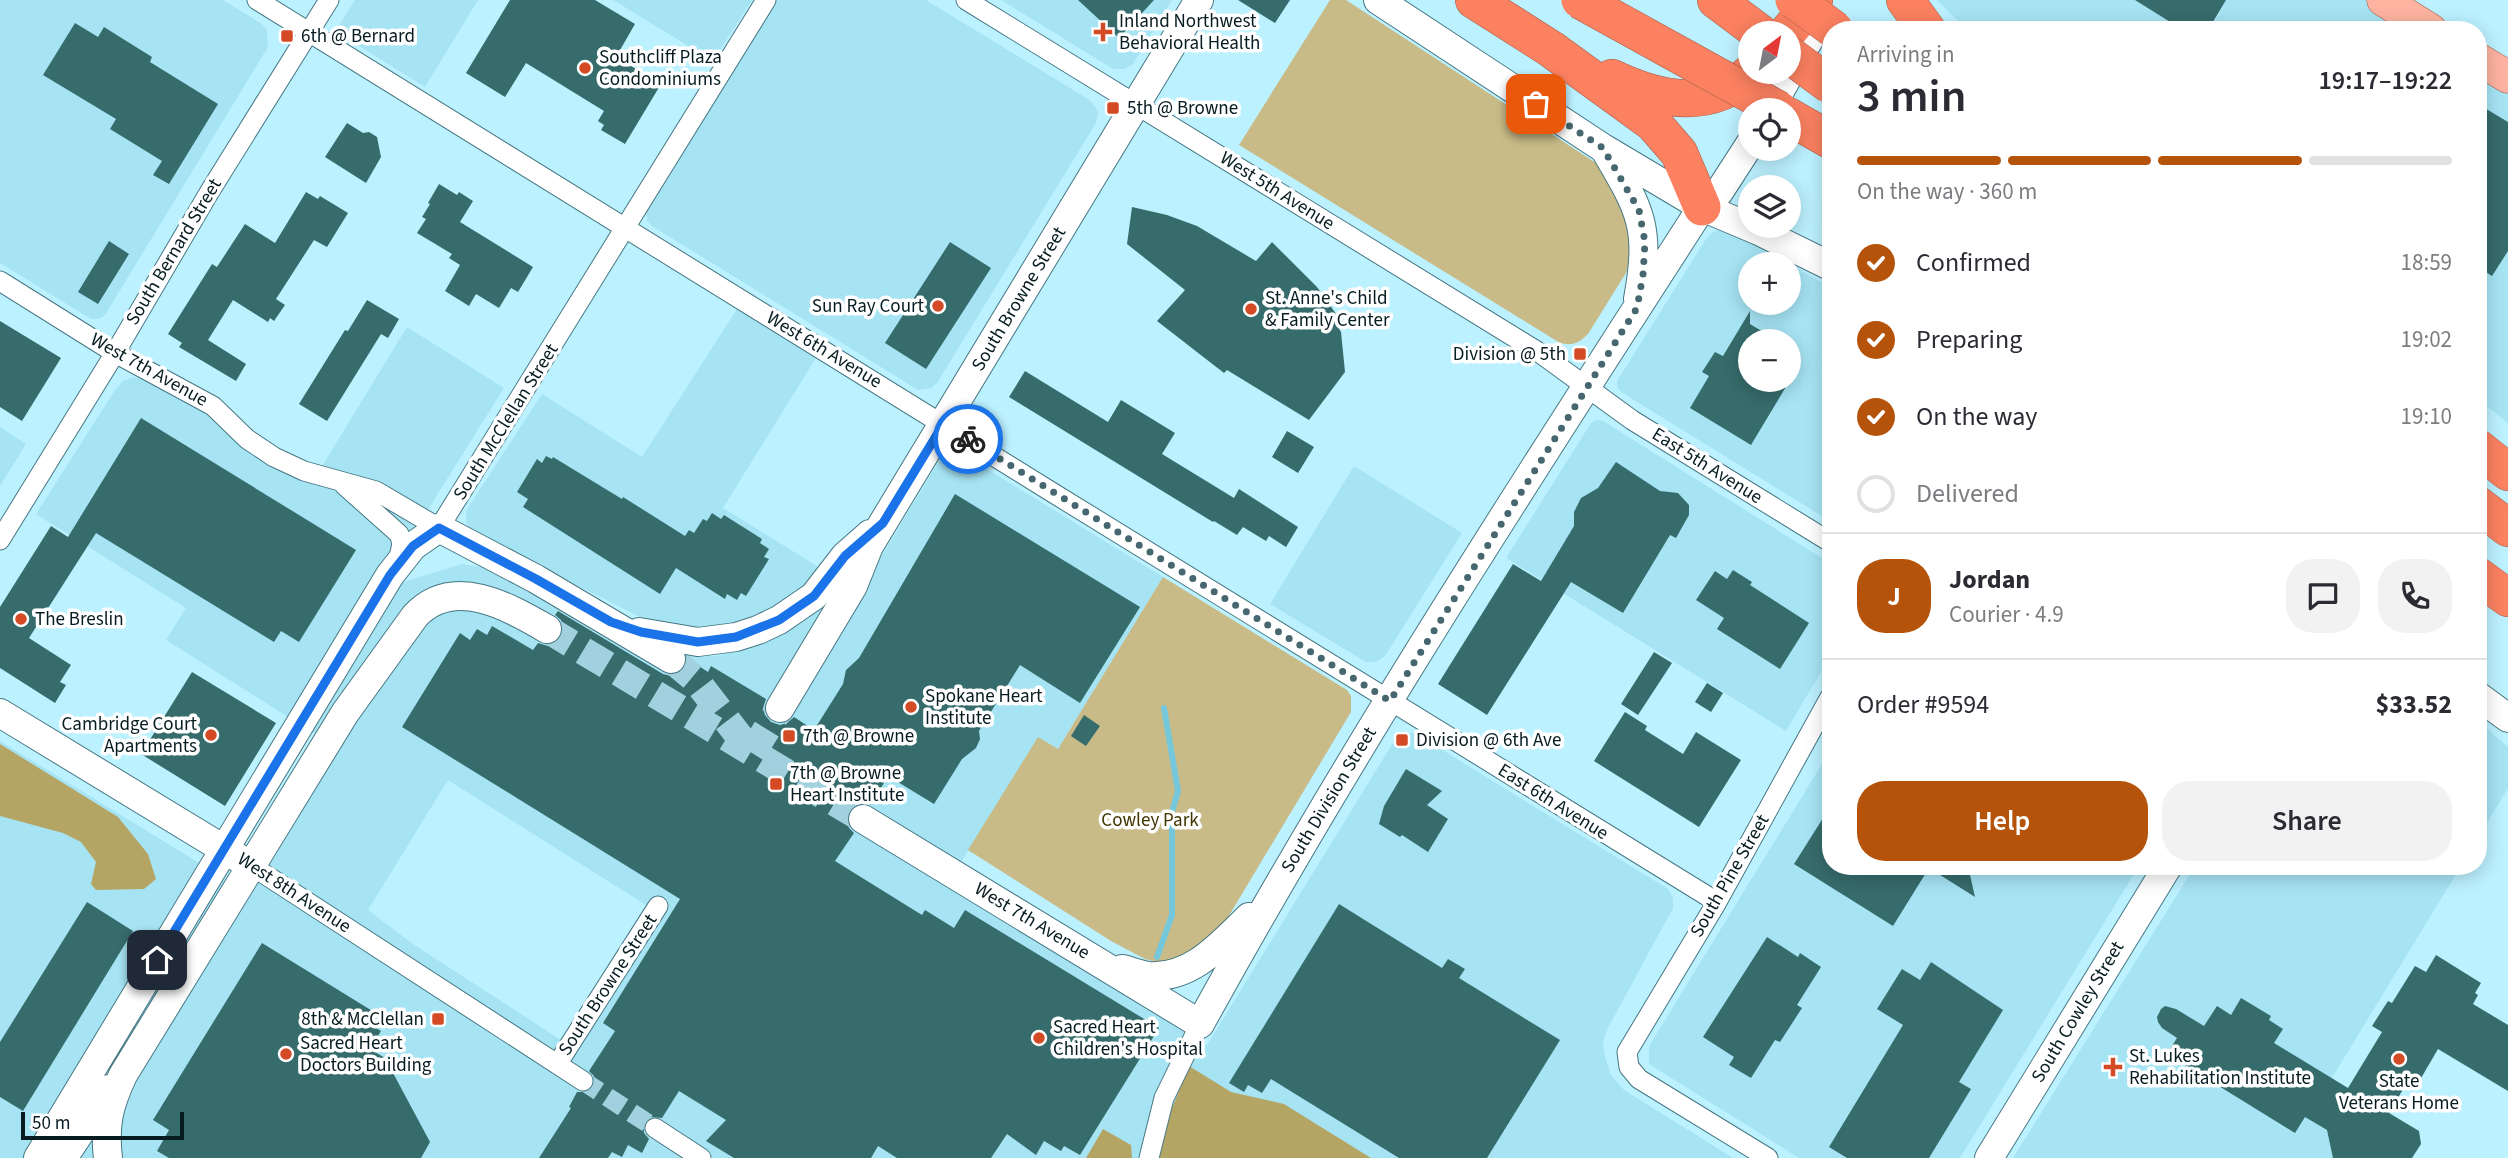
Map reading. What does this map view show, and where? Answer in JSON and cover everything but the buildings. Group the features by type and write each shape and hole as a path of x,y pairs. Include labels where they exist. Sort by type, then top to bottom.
{"highway":[{"path":"1474,0 1551,49 1653,123 1679,153 1702,207"},
{"path":"1580,0 1757,98"},
{"path":"1716,0 1744,21"},
{"path":"1794,0 1823,21"},
{"path":"1797,21 1815,0"},
{"path":"1905,0 1920,21"},
{"path":"1551,49 1627,85 1666,98 1703,98 1738,80"},
{"path":"1801,64 1822,79"},
{"path":"2487,455 2508,472"},
{"path":"2487,512 2508,528"}],"main road":[{"path":"2383,0 2417,21"},
{"path":"2487,64 2508,77"}],"street":[{"name":"West 6th Avenue","path":"257,0 1390,701"},
{"name":"South Bernard Street","path":"0,540 328,0"},
{"name":"South McClellan Street","path":"51,1155 223,849 398,565 413,546 439,528 766,0"},
{"name":"West 5th Avenue","path":"966,0 1540,352 1585,386"},
{"name":"South Browne Street","path":"780,708 847,597 869,546 1199,0"},
{"path":"1378,0 1603,148 1702,207 1822,262"},
{"path":"1776,98 1810,38 1815,0"},
{"path":"1603,148 1639,210 1645,242 1637,308"},
{"name":"South Division Street","path":"1149,1158 1164,1098 1200,1024 1269,899 1585,386 1702,207 1718,192 1739,161"},
{"name":"West 7th Avenue","path":"0,281 115,353 213,406 247,439 274,457 304,471 376,491 536,579 671,659"},
{"name":"East 5th Avenue","path":"1585,386 1632,420 1822,537"},
{"name":"West 7th Avenue","path":"331,479 352,491 399,534 401,552 398,565"},
{"name":"West 7th Avenue","path":"611,622 641,632 698,642 736,637 758,630 779,620 814,596 845,556 883,523"},
{"name":"South McClellan Street","path":"108,1158 108,1109 123,1075 345,713 407,626 424,607 451,596 484,598 503,605 547,629"},
{"name":"East 6th Avenue","path":"1390,701 1717,902"},
{"path":"2487,703 2508,718"},
{"name":"South Pine Street","path":"1768,1158 1639,1079 1629,1067 1627,1052 1717,902 1822,712"},
{"name":"West 8th Avenue","path":"0,713 252,866 583,1081"},
{"name":"West 7th Avenue","path":"863,819 1200,1024"},
{"name":"South Cowley Street","path":"1989,1158 2162,875"},
{"path":"1103,964 1148,976 1170,975 1188,970 1210,954 1269,899"},
{"name":"South Browne Street","path":"558,1063 658,906"},
{"name":"South McClellan Street","path":"51,1155 123,1075"},
{"path":"655,1128 701,1158"}],"shaded area":[{"path":"0,0 223,0 262,24 267,31 268,47 105,315 99,319 91,319 0,263"},
{"path":"355,0 478,0 425,87 343,36 339,31 340,24"},
{"path":"613,0 752,0 713,61"},
{"path":"773,0 926,0 1088,99 1098,112 1096,123 937,383 931,388 918,390 647,221 646,208"},
{"name":"Inland Northwest Behavioral Health","path":"1001,0 1172,0 1133,64 1124,69 1113,69"},
{"path":"1937,0 2383,0 2417,21 1958,21"},
{"path":"2487,64 2508,77 2508,423 2487,406"},
{"path":"1730,231 1738,238 1768,252 1738,252 1738,315 1801,315 1801,271 1822,283 1822,516 1621,392 1617,381 1713,232"},
{"path":"737,309 816,358 723,508 820,568 801,589 776,607 746,621 711,629 676,627 640,617 473,533 466,523 466,511 542,394 642,457"},
{"path":"407,327 504,388 374,591 462,564 487,568 657,652 716,656 742,649 836,586 856,598 941,458 958,451 1163,577 1058,749 1038,738 947,885 1207,1045 1396,738 1405,733 1415,733 1668,889 1673,898 1673,908 1608,1028 1603,1041 1605,1057 1611,1075 1624,1090 1733,1158 0,1158 0,741 245,891 336,747 166,640 186,608 36,514 115,390 123,381 134,377 145,379 211,416 254,456 313,481","holes":["448,780 646,905 561,1040 413,944 368,910"]},
{"path":"1596,420 1603,421 1822,558 1822,670 1786,731 1506,558 1591,423"},
{"path":"0,427 26,444 0,486"},
{"path":"1354,466 1462,533 1385,656 1376,662 1366,662 1270,604"},
{"path":"2487,729 2508,747 2508,788 2487,823"},
{"path":"0,744 118,817 148,854 156,879 144,889 96,890 91,884 96,862 81,842 63,833 0,816"},
{"path":"1822,764 1822,875 2133,875 1960,1158 1799,1158 1649,1064 1649,1046"},
{"path":"2189,875 2456,875 2316,1104 2348,1158 2013,1158"},
{"path":"1189,1066 1231,1092 1284,1104 1371,1158 1159,1158 1162,1133"},
{"path":"1103,1129 1131,1145 1132,1158 1086,1158"}],"green space":[{"path":"1330,0 1346,0 1599,165 1627,203 1632,252 1626,273 1582,340 1572,344 1560,343 1239,145"},
{"name":"Cowley Park","path":"1163,577 1347,690 1351,696 1351,712 1221,929 1204,949 1169,965 1145,959 1111,941 968,850 1038,737 1058,749"}],"waterway":[{"path":"1157,957 1172,915 1172,812 1178,791 1164,708"}],"tunnel":[{"path":"547,629 863,819"},
{"path":"671,659 695,679 742,740"},
{"path":"752,753 780,708"},
{"path":"583,1081 655,1128"}],"way so far":[{"path":"968,439 1390,701 1585,386 1637,308 1645,242 1639,210 1603,148 1536,104"}],"place":[{"name":"Inland Northwest Behavioral Health","path":"1103,32"},
{"name":"6th @ Bernard","path":"287,36"},
{"name":"Southcliff Plaza Condominiums","path":"585,68"},
{"name":"5th @ Browne","path":"1113,108"},
{"name":"Sun Ray Court","path":"938,306"},
{"name":"St. Anne's Child & Family Center","path":"1251,309"},
{"name":"Division @ 5th","path":"1580,354"},
{"name":"The Breslin","path":"21,619"},
{"name":"Spokane Heart Institute","path":"911,707"},
{"name":"Cambridge Court Apartments","path":"211,735"},
{"name":"7th @ Browne","path":"789,736"},
{"name":"Division @ 6th Ave","path":"1402,740"},
{"name":"7th @ Browne Heart Institute","path":"776,784"},
{"name":"8th & McClellan","path":"438,1019"},
{"name":"Sacred Heart Children's Hospital","path":"1039,1038"},
{"name":"Sacred Heart Doctors Building","path":"286,1054"},
{"name":"State Veterans Home","path":"2399,1059"},
{"name":"St. Lukes Rehabilitation Institute","path":"2113,1067"}],"route":[{"path":"157,960 390,575 413,546 439,528 611,622 667,638 714,641 758,630 779,620 814,596 845,556 883,523 944,423 968,439"}]}
